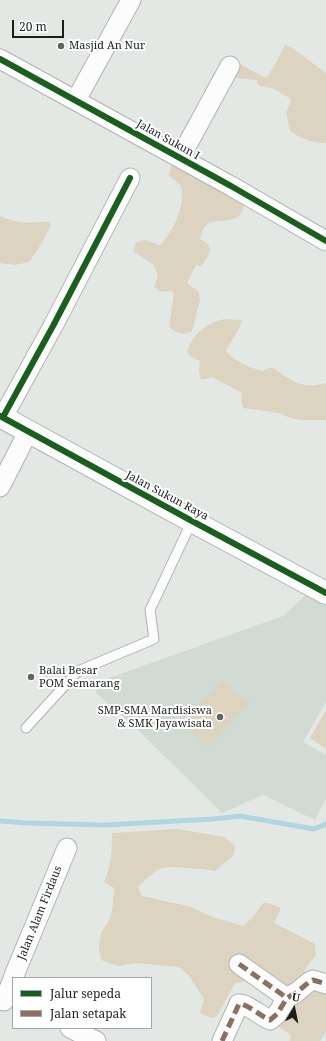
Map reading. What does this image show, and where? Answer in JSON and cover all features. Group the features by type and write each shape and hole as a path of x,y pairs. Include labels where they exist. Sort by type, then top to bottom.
{"street":[{"path":"76,100 131,0"},
{"name":"Jalan Sukun I","path":"0,59 231,186 326,241"},
{"path":"180,158 230,66"},
{"path":"2,416 53,326 130,178"},
{"name":"Jalan Sukun Raya","path":"2,416 28,432 326,593"},
{"path":"0,487 28,432"},
{"name":"Jalan Alam Firdaus","path":"14,977 67,848"},
{"path":"239,964 287,998"},
{"path":"222,1041 239,1004 243,1004 260,1016 270,1020 277,1014 287,998 312,980 326,984"},
{"name":"Jalan Alam Firdaus","path":"6,1001 12,982"},
{"path":"70,1033 96,1041"}],"lane":[{"path":"26,728 78,671 154,639 150,610 192,521"}],"shaded area":[{"path":"285,45 291,47 326,73 326,143 307,140 290,131 286,112 291,99 272,88 259,86 257,80 236,78 225,73 228,58 236,58 240,64 266,78"},
{"path":"172,162 245,198 243,209 239,216 233,219 208,224 202,231 200,239 208,244 210,249 208,257 201,266 196,265 187,283 199,292 200,300 192,331 183,334 174,331 169,327 174,293 170,291 160,292 154,287 158,276 154,265 134,252 135,243 145,240 160,245 169,234 177,219 182,203 182,195 180,186 169,175"},
{"path":"0,216 13,221 49,222 51,225 42,243 29,262 15,265 0,263"},
{"path":"227,319 242,320 240,327 226,351 238,361 262,371 272,367 291,380 303,385 317,385 326,383 326,420 301,420 290,418 279,413 243,408 241,400 242,393 212,377 201,380 199,371 200,361 191,357 187,353 189,346 196,335 208,325"},
{"name":"SMP-SMA Mardisiswa & SMK Jayawisata","path":"310,591 326,601 326,702 303,742 326,755 326,799 315,820 263,795 222,813 139,731 95,692 109,678 283,616"},
{"path":"222,680 249,703 208,748 182,724"},
{"path":"326,710 326,749 310,738"},
{"path":"178,829 224,837 235,846 234,855 215,871 167,867 159,869 138,887 142,896 188,906 213,917 243,926 253,917 263,903 269,903 281,908 274,923 315,944 316,955 305,969 299,983 314,990 326,991 326,1032 320,1041 290,1041 291,1035 276,1025 275,1003 264,979 235,983 217,1016 212,1018 200,1013 204,999 189,976 179,967 136,963 118,966 101,960 99,948 101,933 110,919 113,904 114,888 104,882 111,858 112,833"}],"waterway":[{"path":"0,821 105,825 240,816 314,829 326,824"}],"marked path":[{"path":"239,964 287,998"},
{"path":"222,1041 239,1004 246,1006 270,1020 277,1014 287,998 309,982 313,980 326,984"}],"cycle path":[{"path":"0,59 231,186 326,241"},
{"path":"3,417 53,326 130,178"},
{"path":"0,416 326,593"}],"place":[{"name":"Masjid An Nur","path":"61,46"},
{"name":"Balai Besar POM Semarang","path":"31,677"},
{"name":"SMP-SMA Mardisiswa & SMK Jayawisata","path":"220,717"}]}
